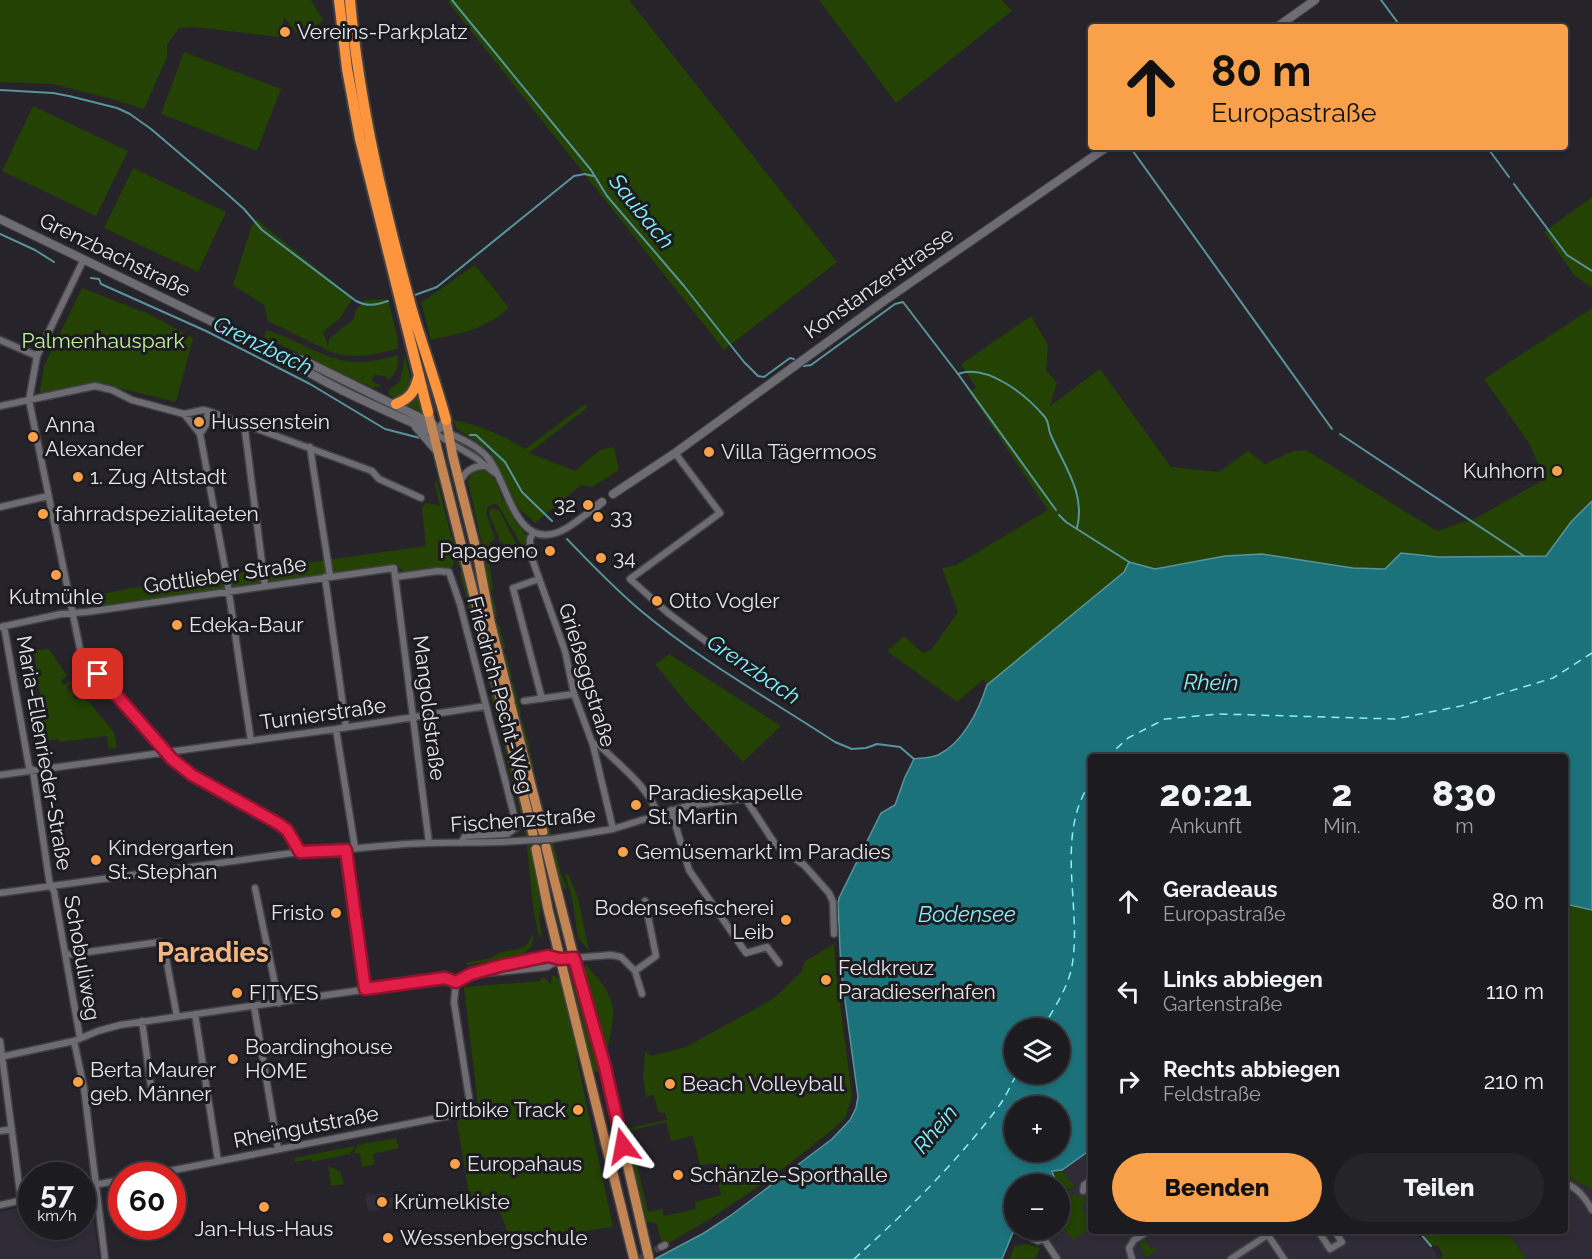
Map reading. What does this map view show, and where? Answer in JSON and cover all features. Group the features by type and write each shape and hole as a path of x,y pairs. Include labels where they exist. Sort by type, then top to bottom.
{"highway":[{"path":"339,0 347,69 360,139 419,375 440,427"},
{"path":"350,0 356,61 373,154 440,427"},
{"path":"396,404 412,395 419,375"}],"main road":[{"path":"440,427 438,453 462,548"},
{"path":"440,427 460,482 475,545"},
{"path":"478,557 506,704"},
{"path":"465,560 506,704 538,833"},
{"path":"634,1259 544,895 541,848 605,1067 649,1259"}],"street":[{"path":"1281,24 1315,0"},
{"name":"Konstanzerstrasse","path":"613,494 675,453 804,358 1103,150"},
{"name":"Grenzbachstraße","path":"0,219 82,261 279,354 306,371 410,422 440,427"},
{"path":"82,261 37,356 29,400 80,649 112,693 165,753 192,775 279,824 287,830 300,852"},
{"path":"0,340 37,356"},
{"name":"Grenzbachstraße","path":"279,354 303,360 440,427"},
{"path":"0,406 95,386 112,390 132,400 184,414 203,410 244,423 372,471 379,479 421,498"},
{"path":"200,434 206,425 208,411"},
{"path":"184,414 200,434 229,591 251,741"},
{"path":"410,422 424,434 438,453"},
{"path":"244,423 265,586"},
{"path":"440,427 464,440 487,457 517,516 532,533 546,535 562,531 602,502"},
{"path":"438,453 440,427"},
{"path":"440,427 497,475"},
{"path":"310,447 346,727"},
{"path":"675,453 720,513 630,579 668,613 711,645"},
{"path":"460,482 471,469 487,466"},
{"path":"0,507 48,496"},
{"name":"Grießeggstraße","path":"532,533 530,553 565,651 574,694 593,745 613,829"},
{"name":"Gottlieber Straße","path":"2,626 71,613 394,568 396,578 438,571 449,572"},
{"name":"Friedrich-Pecht-Weg","path":"449,572 460,604 517,827 507,834 465,837 461,843"},
{"name":"Mangoldstraße","path":"396,578 429,843"},
{"path":"539,579 513,588 542,699"},
{"name":"Maria-Ellenrieder-Straße","path":"2,626 29,767 33,771 50,885"},
{"path":"524,701 574,694"},
{"name":"Turnierstraße","path":"0,775 486,706"},
{"path":"336,729 355,848"},
{"path":"593,745 598,744 630,775 654,802 658,815"},
{"name":"Fischenzstraße","path":"0,893 300,852 429,843 562,838 613,829 687,806 743,799 747,801 775,844 804,865 829,893 833,902 834,934"},
{"path":"671,810 689,870 746,953 767,947 779,963"},
{"path":"346,850 365,989"},
{"name":"Schobuliweg","path":"50,885 54,891 66,955 92,1162"},
{"path":"255,888 279,1003"},
{"path":"635,971 656,956 645,902"},
{"path":"66,955 160,942 164,947 177,1017"},
{"path":"1,1056 77,1040 98,1031 142,1021 445,978 456,982 500,966 548,956 560,959 611,955 621,957 635,971 642,994"},
{"name":"Rheingutstraße","path":"186,1167 463,1113 470,1104 454,1002 456,982"},
{"path":"254,1006 278,1149"},
{"path":"195,1014 218,1161"},
{"path":"142,1021 152,1094"},
{"path":"0,1041 18,1176"},
{"path":"0,1131 12,1129"},
{"path":"1083,1191 1084,1185 1088,1182"},
{"path":"1568,1184 1585,1197 1592,1210"},
{"name":"Schobuliweg","path":"96,1192 105,1259"},
{"path":"1585,1197 1592,1193"},
{"path":"0,1205 18,1201"},
{"path":"1132,1259 1129,1248 1134,1240 1144,1234"},
{"path":"1231,1259 1265,1234"},
{"path":"1269,1234 1284,1259"},
{"path":"1322,1234 1330,1250 1342,1242 1336,1234"},
{"path":"1045,1240 1057,1259"}],"shaded area":[{"path":"1088,1151 1088,1234 1414,1234 1429,1244 1439,1258 1443,1255 1445,1259 1063,1259 1048,1240 1070,1240 1070,1190 1075,1187 1070,1180 1070,1174 1065,1174 1062,1170"},
{"path":"1568,1177 1592,1189 1592,1259 1526,1259 1509,1234 1568,1234"},
{"name":"Krümelkiste","path":"385,1192 386,1199 396,1196 398,1206 368,1212 365,1194"},
{"path":"18,1207 18,1240 96,1240 96,1237 99,1259 0,1259 0,1212"}],"green space":[{"path":"0,0 311,0 323,20 301,38 284,17 279,37 194,27 179,28 167,45 167,57 144,109 53,84 0,82"},
{"path":"450,0 629,0 837,262 724,350 448,2"},
{"path":"819,0 1002,0 1012,11 896,103"},
{"path":"184,52 281,89 257,151 161,114"},
{"path":"33,106 128,151 96,216 2,171"},
{"path":"133,168 226,212 198,272 104,228"},
{"path":"1592,197 1592,288 1574,275 1544,232"},
{"path":"256,219 353,298 340,318 323,332 328,347 329,339 354,319 355,311 365,300 388,299 398,349 348,356 331,352 268,321 264,305 233,285"},
{"path":"475,265 509,308 481,326 431,340 421,302"},
{"name":"Palmenhauspark","path":"82,288 149,314 193,338 176,402 98,383 39,398 44,366"},
{"path":"1592,308 1592,501 1571,522 1546,556 1386,569 1225,556 1154,569 1129,563 1124,572 987,685 984,679 957,702 887,651 904,636 923,653 931,650 958,612 942,568 956,565 1048,510 969,392 976,387 961,364 1031,316 1048,345 1046,370 1057,383 1050,406 1100,369 1171,467 1219,472 1248,451 1265,464 1293,451 1306,450 1437,531 1476,518 1545,479 1529,443 1484,379"},
{"path":"266,330 344,361 366,362 398,355 397,369 388,380 385,376 375,375 371,381 381,386 372,388 264,337"},
{"path":"405,356 412,386 398,399 390,396 388,391 400,381"},
{"path":"418,391 424,414 405,404"},
{"path":"585,404 587,408 529,453 575,471 600,450 614,447 619,470 592,487 581,485 535,523 517,507 490,451 457,429 453,420 490,431 525,449"},
{"path":"446,458 468,548 466,549 443,459"},
{"path":"483,470 494,479 515,521 527,536 525,548 523,548 498,505 488,506 486,513 495,539 489,543 491,552 486,562 490,566 493,589 490,593 495,603 495,623 499,625 505,648 503,652 506,655 512,677 510,681 513,683 521,713 519,717 522,720 530,748 527,751 531,754 546,816 544,819 548,821 561,874 567,888 564,889 557,874 494,623 482,544 468,482 473,473"},
{"path":"436,478 452,539 459,551 527,824 541,906 539,917 542,936 540,938 532,897 524,828 526,824 523,822 516,794 518,790 514,788 507,760 509,757 506,754 499,725 501,723 497,719 489,689 492,686 488,683 482,660 484,657 481,654 475,632 477,628 470,614 469,598 466,596 460,573 462,569 459,567 452,546 455,559 451,570 446,567 406,574 397,565 90,608 80,604 79,601 85,597 143,586 426,546 422,508 426,503 440,506 435,485"},
{"path":"491,508 499,510 521,553 501,549 505,545 499,542 489,514"},
{"path":"49,649 67,676 61,680 64,685 70,681 72,683 67,687 70,692 76,688 79,691 72,696 76,700 83,695 114,732 117,748 109,748 107,736 59,742 58,739 47,741 34,653 36,650"},
{"path":"669,654 781,726 743,762 689,706 655,664"},
{"path":"538,834 564,932 561,933"},
{"path":"565,874 568,874 578,898 589,951 578,937 572,898"},
{"path":"1568,905 1592,910 1592,1189 1568,1177"},
{"path":"533,933 532,946 522,955 467,965 466,963 522,948 528,943"},
{"path":"834,944 852,1096 846,1116 817,1142 754,1190 663,1246 656,1223 645,1222 623,1128 667,1120 665,1113 658,1112 654,1095 646,1097 643,1077 645,1051 651,1056 686,1047 773,999 802,971 805,961","holes":["666,1122 671,1141 693,1136 700,1166 713,1163 721,1195 695,1202 696,1209 664,1216 662,1209 648,1212 629,1131"]},
{"path":"586,964 604,986 612,1006 613,1014 607,1055 583,976"},
{"path":"570,972 600,1071 592,1070 568,973"},
{"path":"552,975 557,977 564,988 582,1063 576,1055 613,1227 568,1233 508,1233 497,1205 471,1206 457,1122 478,1106 464,987 540,981 541,978 545,978 551,984"},
{"path":"396,1138 399,1148 373,1154 375,1164 362,1167 360,1153 353,1154 358,1145"},
{"path":"355,1146 350,1154 312,1162 311,1159 295,1162 294,1158"},
{"path":"328,1166 340,1171 344,1184 331,1186"},
{"path":"1051,1170 1062,1170 1065,1174 1053,1174"},
{"path":"1070,1194 1088,1198 1082,1208 1088,1230 1072,1240 1070,1237"},
{"path":"1420,1234 1509,1234 1526,1259 1439,1259 1443,1255 1438,1246 1429,1244"},
{"path":"1145,1240 1151,1249 1154,1247 1156,1251 1146,1258 1139,1244"},
{"path":"1026,1244 1040,1248 1035,1259 1009,1259 1015,1246"}],"water":[{"name":"Bodensee","path":"1592,501 1592,910 1568,905 1568,754 1088,754 1088,1151 1062,1170 1052,1171 1053,1174 1004,1174 1004,1240 1010,1240 1002,1259 655,1259 704,1233 730,1216 832,1139 850,1120 858,1097 841,971 839,898 881,813 895,805 914,759 938,755 955,743 975,715 987,685 1124,572 1129,562 1155,569 1225,556 1262,554 1353,568 1385,569 1401,553 1439,557 1546,556 1571,522"}],"waterway":[{"name":"Saubach","path":"452,0 591,170 607,196 684,286 744,362 758,376 764,377 790,358 794,359"},
{"path":"1381,0 1399,24"},
{"name":"Saubach","path":"0,90 53,93 117,108 130,114 225,192 262,230 356,301 372,305 388,301"},
{"path":"1132,150 1332,429"},
{"path":"1489,150 1509,177"},
{"name":"Saubach","path":"415,295 437,287 574,176 585,174 593,176"},
{"path":"1514,184 1567,255 1592,271"},
{"name":"Grenzbach","path":"0,234 35,250 54,262"},
{"name":"Grenzbach","path":"91,278 99,279 101,284 206,331 310,384 385,429 420,438"},
{"name":"Saubach","path":"804,366 811,365 895,304 903,302 1056,510"},
{"path":"958,374 981,373 993,377 1017,391 1046,418 1050,433 1076,491 1079,515 1077,528"},
{"path":"1340,434 1524,556"},
{"name":"Grenzbach","path":"470,435 476,435 505,462 522,492 552,521"},
{"name":"Saubach","path":"1059,515 1066,522 1129,562"},
{"name":"Grenzbach","path":"567,539 621,593 662,628 710,662 835,742 852,749 877,744 900,747 914,759"},
{"path":"1421,1234 1431,1246"}],"ferry route":[{"path":"1110,754 1128,738 1165,719 1220,714 1395,719 1461,706 1553,678 1592,653"},
{"path":"1048,1018 1064,991 1072,966 1074,946 1072,845 1079,805 1088,785"},
{"path":"854,1259 911,1206 964,1150 999,1106 1012,1084"}],"tunnel":[{"path":"639,1259 661,1247"}],"place":[{"name":"Vereins-Parkplatz","path":"285,32"},
{"name":"Hussenstein","path":"199,422"},
{"name":"Anna Alexander","path":"33,437"},
{"name":"Villa Tägermoos","path":"709,452"},
{"name":"Kuhhorn","path":"1557,471"},
{"name":"1. Zug Altstadt","path":"78,477"},
{"name":"32","path":"588,505"},
{"name":"fahrradspezialitaeten","path":"43,514"},
{"name":"33","path":"598,517"},
{"name":"Papageno","path":"550,551"},
{"name":"34","path":"601,558"},
{"name":"Kutmühle","path":"56,575"},
{"name":"Otto Vogler","path":"657,601"},
{"name":"Edeka-Baur","path":"177,625"},
{"name":"Paradieskapelle St. Martin","path":"636,805"},
{"name":"Gemüsemarkt im Paradies","path":"623,852"},
{"name":"Kindergarten St. Stephan","path":"96,860"},
{"name":"Fristo","path":"336,913"},
{"name":"Bodenseefischerei Leib","path":"786,920"},
{"name":"Feldkreuz Paradieserhafen","path":"826,980"},
{"name":"FITYES","path":"237,993"},
{"name":"Boardinghouse HOME","path":"233,1059"},
{"name":"Berta Maurer geb. Männer","path":"78,1082"},
{"name":"Beach Volleyball","path":"670,1084"},
{"name":"Dirtbike Track","path":"578,1110"},
{"name":"Europahaus","path":"455,1164"},
{"name":"Schänzle-Sporthalle","path":"678,1175"},
{"name":"Krümelkiste","path":"382,1202"},
{"name":"Jan-Hus-Haus","path":"264,1207"},
{"name":"Wessenbergschule","path":"388,1238"}],"district":[{"name":"Paradies","path":"213,953"}],"route":[{"path":"98,674 165,753 192,775 279,824 287,830 300,852 346,850 365,989 445,978 456,982 471,974 548,956 560,959 574,958 605,1067 623,1146"}],"water label":[{"name":"Rhein","path":"1211,682"},
{"name":"Rhein","path":"935,1129"}]}
